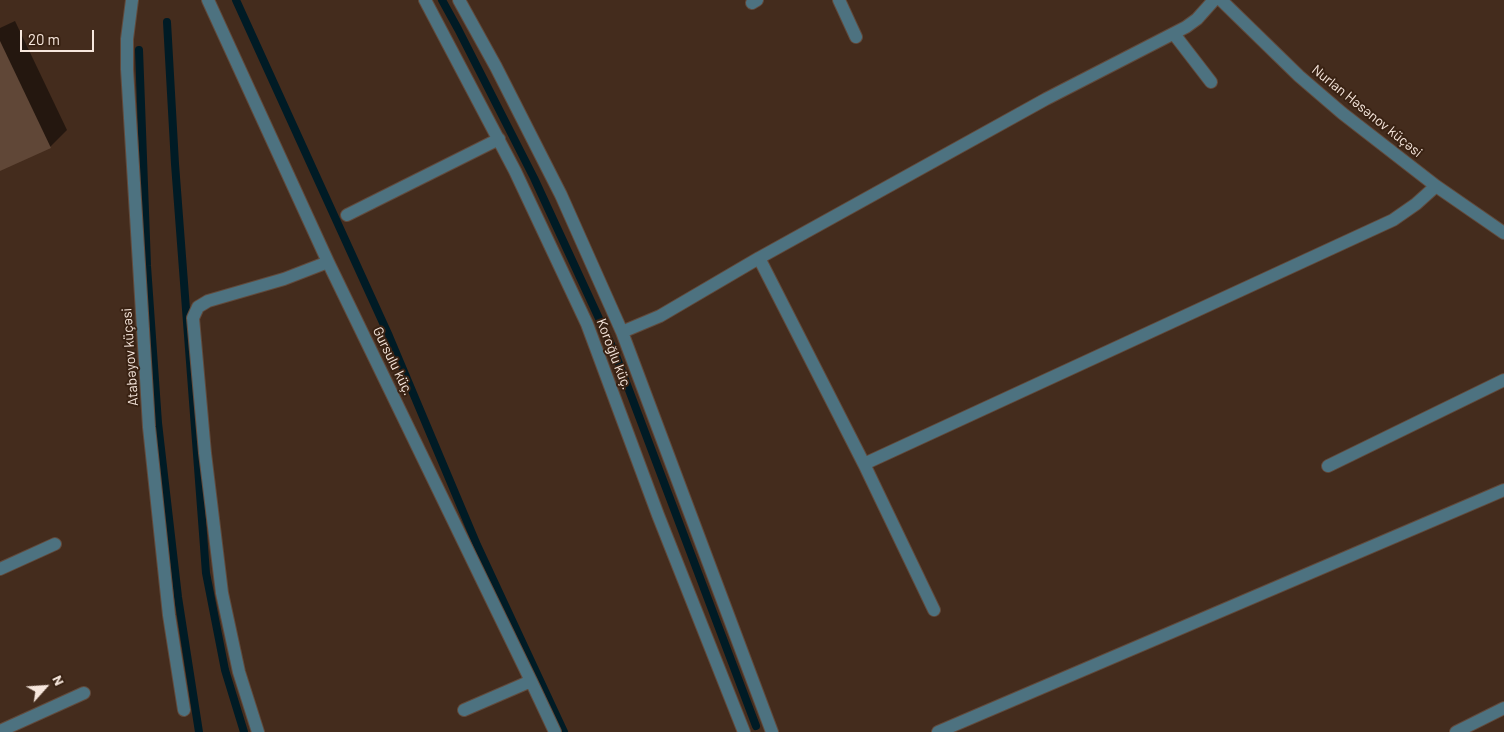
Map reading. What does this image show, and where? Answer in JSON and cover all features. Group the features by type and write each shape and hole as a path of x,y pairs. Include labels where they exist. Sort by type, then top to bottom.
{"street":[{"name":"Atabəyov küçəsi","path":"132,0 127,39 127,69 149,427 169,615 184,710"},
{"name":"Gursulu küç.","path":"208,0 328,262 555,732"},
{"name":"Koroğlu küç.","path":"425,0 499,139 587,324 658,515 744,732"},
{"name":"Koroğlu küç.","path":"459,0 496,67 561,195 622,332 772,732"},
{"path":"839,0 856,37"},
{"path":"622,332 660,316 759,258 1046,99 1174,34 1197,18 1214,0"},
{"name":"Nurlan Həsənov küçəsi","path":"1221,0 1299,76 1342,113 1436,186 1504,234"},
{"path":"1174,34 1211,82"},
{"path":"348,215 499,139"},
{"path":"864,464 1393,220 1416,204 1436,186"},
{"path":"759,258 864,464 934,610"},
{"path":"258,732 239,672 222,593 205,453 193,318 198,307 208,301 284,279 328,262"},
{"path":"1328,466 1504,380"},
{"path":"938,732 1504,490"},
{"path":"0,569 56,544"},
{"path":"464,710 531,681"},
{"path":"0,730 84,692"},
{"path":"1456,732 1504,708"}],"building":[{"path":"0,41 51,148 0,171"}],"waterway":[{"path":"236,0 389,336 477,545 564,732"},
{"path":"442,0 534,178 615,353 756,726"},
{"path":"167,22 175,164 206,573 225,670 244,732"},
{"path":"139,50 147,266 158,423 178,597 199,732"}]}
